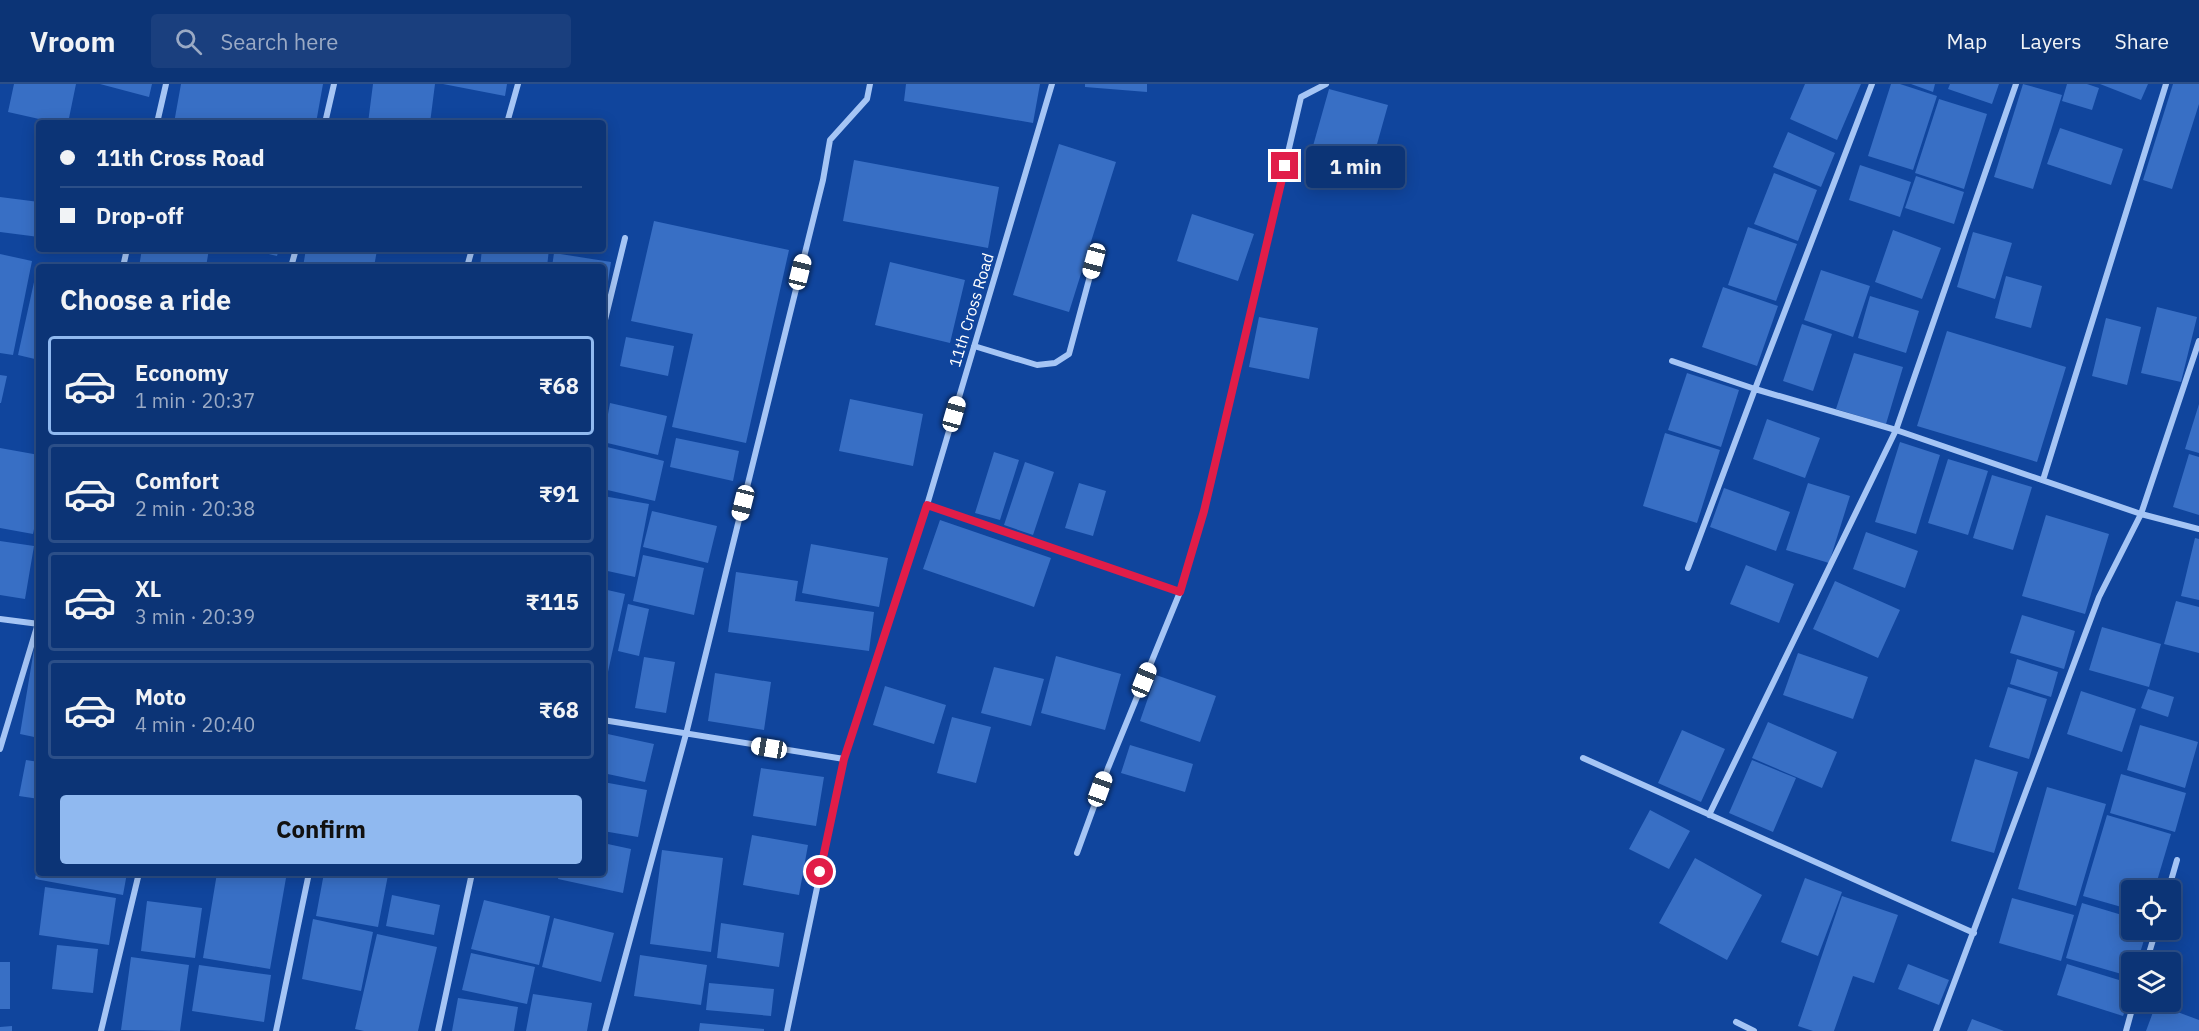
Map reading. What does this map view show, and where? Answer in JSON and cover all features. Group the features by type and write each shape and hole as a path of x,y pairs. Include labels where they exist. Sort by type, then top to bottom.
{"street":[{"path":"158,120 166,84"},
{"path":"326,120 333,84"},
{"path":"508,120 518,84"},
{"path":"604,1031 686,734 823,180 830,140 867,99 870,84"},
{"name":"11th Cross Road","path":"787,1031 844,759 927,505 1052,84"},
{"path":"1077,853 1108,768 1180,592 1204,511 1301,97 1326,84"},
{"path":"1689,568 1872,84"},
{"path":"1709,815 1896,430 2016,84"},
{"path":"2043,480 2166,84"},
{"path":"606,316 625,238"},
{"path":"974,346 1037,364 1055,363 1069,354 1094,261"},
{"path":"1936,1031 2099,597 2141,514 2199,341"},
{"path":"1672,361 1755,389 1896,430 2141,514 2199,529"},
{"path":"927,505 1180,592"},
{"path":"0,619 36,623"},
{"path":"0,749 36,633"},
{"path":"606,721 844,759"},
{"path":"1583,758 1974,933"},
{"path":"2171,880 2177,860"},
{"path":"102,1031 138,876"},
{"path":"276,1031 308,876"},
{"path":"438,1031 471,876"},
{"path":"2126,1031 2131,1012"},
{"path":"1736,1022 1754,1031"}],"building":[{"path":"14,84 76,84 69,120 44,120 8,112"},
{"path":"100,84 152,84 149,97"},
{"path":"181,84 323,84 317,120 175,120"},
{"path":"373,84 435,84 430,120 368,120"},
{"path":"443,84 507,84 505,96"},
{"path":"906,84 1040,84 1033,123 904,101"},
{"path":"1085,84 1147,84 1147,92 1085,87"},
{"path":"1805,84 1861,84 1837,140 1790,119"},
{"path":"1891,84 1900,84 1937,96 1913,170 1868,156"},
{"path":"1911,84 1935,84 1933,92"},
{"path":"1950,84 1999,84 1992,104 1948,89"},
{"path":"2023,84 2062,95 2033,189 1994,177"},
{"path":"2067,84 2087,84 2099,88 2092,110 2062,101"},
{"path":"2100,84 2148,84 2141,100"},
{"path":"2173,84 2199,84 2199,104 2172,189 2143,180"},
{"path":"1329,89 1388,105 1372,162 1313,146"},
{"path":"1939,99 1987,114 1964,189 1915,173"},
{"path":"2060,128 2123,149 2111,185 2047,164"},
{"path":"1788,132 1835,153 1821,187 1773,167"},
{"path":"1059,144 1116,162 1069,312 1013,295"},
{"path":"854,160 999,187 988,248 843,221"},
{"path":"1860,165 1911,182 1900,217 1849,200"},
{"path":"1774,173 1817,190 1798,241 1754,224"},
{"path":"1916,176 1964,192 1954,224 1905,208"},
{"path":"0,197 36,202 36,237 0,232"},
{"path":"1192,214 1254,234 1238,281 1177,261"},
{"path":"654,221 789,250 746,443 672,427 693,334 631,321"},
{"path":"1748,227 1797,244 1776,301 1728,285"},
{"path":"1893,230 1941,248 1922,299 1875,282"},
{"path":"1973,232 2012,243 1995,299 1957,287"},
{"path":"142,252 208,252 206,264 140,264"},
{"path":"260,252 278,252 277,256"},
{"path":"306,252 377,252 375,264 304,264"},
{"path":"482,252 549,252 547,264 480,264"},
{"path":"554,253 611,262 606,295 606,264 552,264"},
{"path":"0,254 32,261 13,355 0,353"},
{"path":"890,262 965,280 950,343 875,325"},
{"path":"1821,270 1870,286 1853,337 1804,320"},
{"path":"36,273 36,359 18,355"},
{"path":"2006,276 2042,286 2031,328 1995,318"},
{"path":"1723,287 1778,306 1757,366 1702,347"},
{"path":"1870,296 1919,311 1906,353 1858,338"},
{"path":"2157,307 2197,317 2181,382 2141,373"},
{"path":"1259,317 1318,328 1309,379 1249,367"},
{"path":"2106,318 2141,327 2127,385 2092,376"},
{"path":"1802,324 1832,334 1813,391 1783,381"},
{"path":"1947,331 2066,367 2037,462 1917,426"},
{"path":"626,337 674,346 668,376 620,366"},
{"path":"1854,353 1903,367 1886,424 1836,409"},
{"path":"1687,373 1739,390 1721,447 1668,430"},
{"path":"0,375 7,376 1,403 0,403"},
{"path":"850,399 923,414 913,466 839,451"},
{"path":"610,403 667,416 658,455 606,443"},
{"path":"2199,404 2199,453 2185,449"},
{"path":"1767,419 1820,438 1805,478 1753,459"},
{"path":"1665,433 1720,450 1697,523 1643,506"},
{"path":"676,438 739,451 733,481 670,467"},
{"path":"1900,442 1940,455 1916,534 1875,522"},
{"path":"607,447 664,461 655,501 606,490"},
{"path":"0,448 36,454 36,519 33,534 0,528"},
{"path":"994,452 1019,460 1000,520 975,513"},
{"path":"2189,454 2199,457 2199,515 2173,507"},
{"path":"1948,459 1988,471 1968,535 1928,523"},
{"path":"1025,462 1054,472 1033,535 1004,525"},
{"path":"1992,475 2032,487 2013,550 1973,538"},
{"path":"1079,483 1106,491 1093,536 1065,528"},
{"path":"1808,483 1850,496 1829,563 1786,550"},
{"path":"1724,488 1790,512 1776,551 1710,527"},
{"path":"606,497 649,504 635,577 606,571"},
{"path":"652,511 717,526 708,563 643,547"},
{"path":"2046,515 2109,534 2085,614 2022,596"},
{"path":"940,520 1051,558 1034,607 923,569"},
{"path":"1866,532 1918,551 1905,588 1853,569"},
{"path":"2195,538 2199,539 2199,600 2181,596"},
{"path":"0,541 34,546 25,599 0,595"},
{"path":"811,544 888,558 879,607 802,593"},
{"path":"643,555 704,568 694,615 633,601"},
{"path":"1746,565 1794,584 1779,623 1730,604"},
{"path":"736,572 798,581 795,601 874,612 869,651 728,632"},
{"path":"1835,581 1900,610 1878,658 1813,629"},
{"path":"606,590 625,594 606,681"},
{"path":"2176,601 2199,607 2199,653 2164,644"},
{"path":"628,604 649,609 639,656 618,651"},
{"path":"2022,615 2075,631 2064,669 2010,653"},
{"path":"2102,627 2161,644 2149,687 2089,670"},
{"path":"34,649 36,649 36,737 20,734"},
{"path":"1798,653 1868,677 1853,719 1783,695"},
{"path":"1056,656 1121,674 1105,730 1041,713"},
{"path":"644,657 675,662 666,713 635,708"},
{"path":"2017,659 2058,672 2051,697 2010,684"},
{"path":"994,667 1044,679 1031,726 981,713"},
{"path":"715,673 771,682 764,730 708,721"},
{"path":"1156,675 1216,696 1200,742 1140,721"},
{"path":"885,686 946,705 934,744 873,725"},
{"path":"2008,687 2047,699 2029,759 1989,747"},
{"path":"2148,689 2174,697 2168,717 2141,708"},
{"path":"2081,691 2136,709 2122,752 2067,734"},
{"path":"952,717 991,727 976,783 937,773"},
{"path":"1768,722 1837,752 1822,788 1752,758"},
{"path":"2140,725 2198,742 2185,788 2127,770"},
{"path":"1682,730 1725,749 1701,802 1658,783"},
{"path":"606,734 654,744 645,782 606,774"},
{"path":"1130,745 1193,764 1185,792 1121,773"},
{"path":"1975,759 2018,772 1994,853 1951,841"},
{"path":"26,760 36,762 36,799 19,796"},
{"path":"1752,760 1796,778 1773,832 1729,813"},
{"path":"761,768 824,777 816,826 753,816"},
{"path":"2121,774 2186,793 2175,832 2110,813"},
{"path":"606,783 647,790 638,837 606,832"},
{"path":"2047,787 2106,804 2076,906 2018,889"},
{"path":"1650,810 1690,831 1669,869 1629,849"},
{"path":"2107,815 2171,834 2157,880 2121,880 2121,907 2083,896"},
{"path":"752,835 808,845 799,895 743,885"},
{"path":"606,844 631,849 623,893 558,879 558,876 606,876"},
{"path":"662,850 723,858 711,952 650,944"},
{"path":"1695,858 1762,895 1727,960 1659,923"},
{"path":"36,874 126,876 123,895 35,879"},
{"path":"217,876 286,878 270,969 203,958"},
{"path":"323,876 388,876 378,927 316,916"},
{"path":"1805,878 1842,892 1818,956 1781,942"},
{"path":"45,887 116,898 109,945 39,935"},
{"path":"392,895 440,905 434,935 386,926"},
{"path":"1842,896 1898,915 1874,983 1853,976 1834,1031 1813,1031 1798,1026"},
{"path":"2012,898 2074,915 2061,961 1999,943"},
{"path":"484,900 550,916 539,965 471,949"},
{"path":"147,901 202,908 195,958 141,951"},
{"path":"2082,903 2121,915 2121,940 2144,940 2140,952 2121,952 2121,974 2066,958"},
{"path":"554,918 614,933 601,982 542,967"},
{"path":"313,919 373,932 361,991 302,979"},
{"path":"721,923 784,933 779,967 717,958"},
{"path":"377,934 437,947 418,1031 355,1029"},
{"path":"57,945 98,949 93,993 52,989"},
{"path":"471,953 535,967 527,1004 462,990"},
{"path":"640,955 707,965 701,1005 634,996"},
{"path":"131,957 189,965 180,1031 121,1030"},
{"path":"0,962 10,962 10,1009 0,1009"},
{"path":"1908,964 1949,980 1939,1005 1898,989"},
{"path":"2067,964 2121,981 2121,1012 2124,1012 2123,1016 2057,995"},
{"path":"199,965 271,975 264,1022 192,1011"},
{"path":"709,983 774,989 771,1016 706,1010"},
{"path":"533,994 592,1003 587,1031 526,1031"},
{"path":"458,998 518,1007 514,1031 452,1031"},
{"path":"2153,1012 2178,1012 2199,1020 2199,1031 2146,1031"},
{"path":"1972,1019 2004,1031 1967,1031"},
{"path":"700,1023 764,1029 764,1031 699,1031"},
{"path":"12,1026 12,1031 0,1031 0,1027"}],"route":[{"path":"820,872 844,759 927,505 1180,592 1204,511 1285,166"}]}
